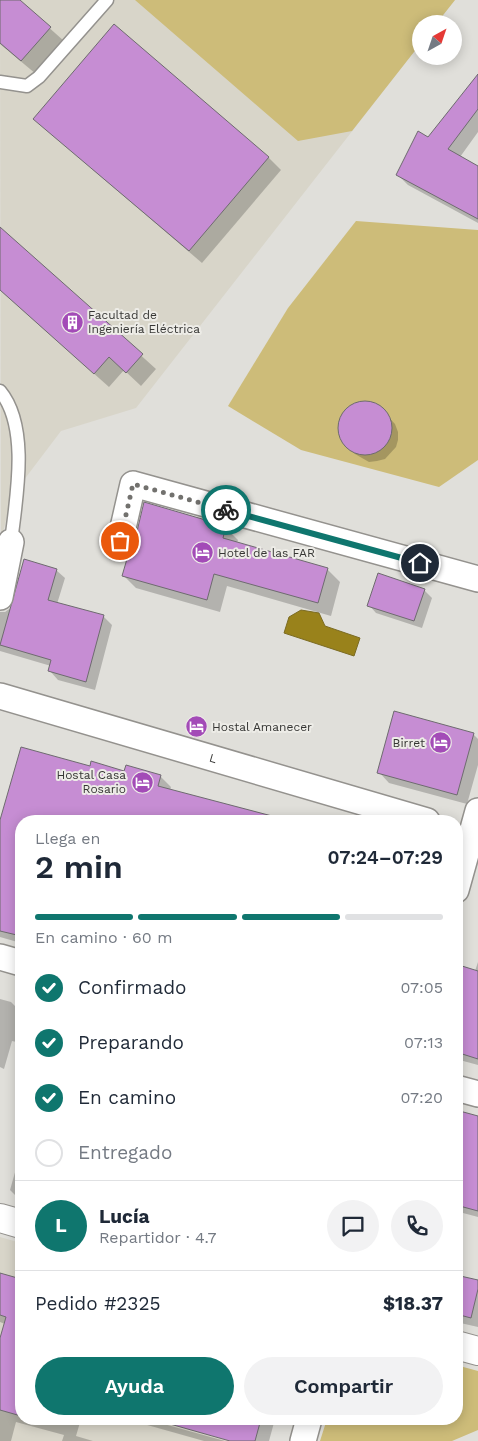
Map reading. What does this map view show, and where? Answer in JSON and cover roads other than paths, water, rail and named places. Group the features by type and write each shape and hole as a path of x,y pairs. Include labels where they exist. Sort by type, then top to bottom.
{"street":[{"path":"120,541 133,484 478,579"},
{"path":"0,597 11,542"},
{"name":"L","path":"0,696 407,815"},
{"path":"463,861 471,828"},
{"path":"0,957 15,961"},
{"path":"463,1090 478,1094"},
{"path":"0,1218 15,1222"},
{"path":"463,1346 478,1351"},
{"path":"303,1441 307,1425"}],"lane":[{"path":"0,82 26,86 39,77 106,0"},
{"path":"0,391 7,399 17,429 18,472 11,542"}],"place":[{"name":"Facultad de Ingeniería Eléctrica","path":"72,322"},
{"name":"Hotel de las FAR","path":"202,553"},
{"name":"Hostal Amanecer","path":"196,727"},
{"name":"Birret","path":"441,743"},
{"name":"Hostal Casa Rosario","path":"142,782"}]}
